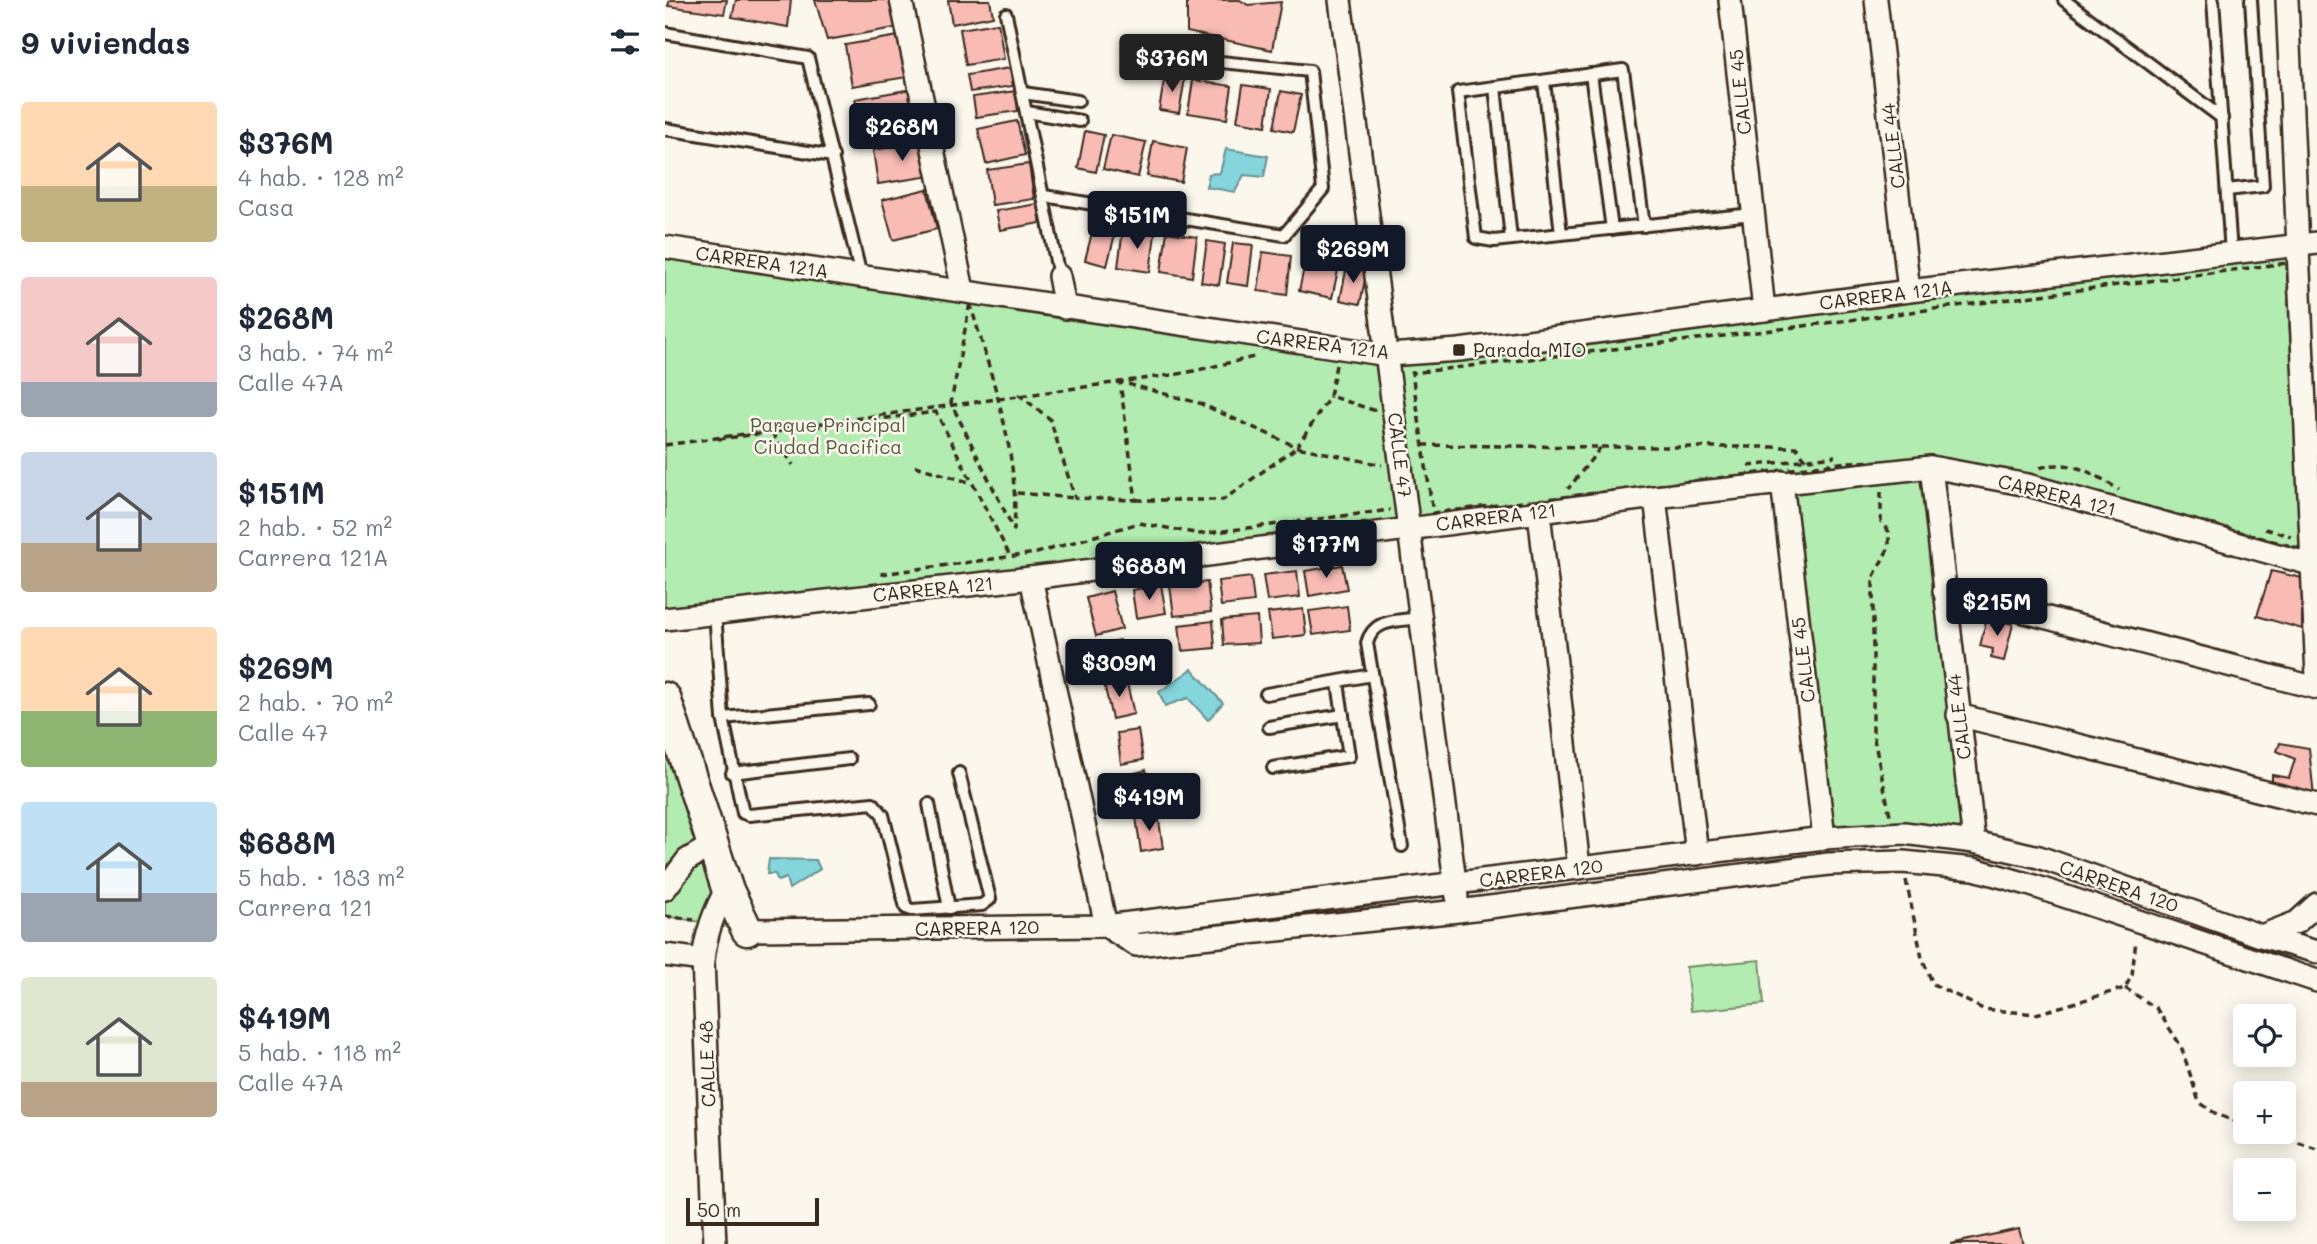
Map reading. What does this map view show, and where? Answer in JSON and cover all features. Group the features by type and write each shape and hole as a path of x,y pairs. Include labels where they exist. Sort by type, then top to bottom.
{"main road":[{"path":"665,698 727,888 747,930"}],"street":[{"path":"901,0 966,297"},
{"name":"CALLE 47","path":"1341,0 1458,911"},
{"name":"CALLE 45","path":"1730,0 1763,310"},
{"name":"CALLE 44","path":"1876,0 1909,291"},
{"path":"2287,0 2308,244 2317,677"},
{"name":"CARRERA 121A","path":"665,247 861,276 966,297 1065,308 1388,355 1459,350 1909,291 2308,244"},
{"path":"1059,276 1065,308"},
{"name":"CALLE 44","path":"1931,467 1974,842"},
{"name":"CARRERA 121","path":"665,620 1031,578 1655,497 1931,467 2028,485 2314,566"},
{"name":"CALLE 45","path":"1782,482 1825,838"},
{"path":"1655,497 1697,854"},
{"path":"1539,512 1579,869"},
{"path":"1031,578 1106,926"},
{"path":"1944,590 2317,688"},
{"path":"1958,715 2317,805"},
{"name":"CARRERA 120","path":"747,930 1106,926 1825,838 1895,834 1974,842 2039,858 2260,936 2317,952"},
{"path":"665,889 687,860 712,845"},
{"name":"CARRERA 120","path":"1106,926 1136,945 1458,911 1829,864 1903,862 1974,869 2317,981"},
{"name":"CALLE 48","path":"715,1244 703,960 706,936 727,888"},
{"path":"2260,936 2297,922 2317,904"},
{"path":"665,955 703,960"}],"lane":[{"path":"2064,0 2222,118"},
{"path":"2213,0 2231,253"},
{"path":"2227,190 2263,187 2251,0"},
{"path":"1006,14 1059,276"},
{"path":"665,33 808,58 861,276"},
{"path":"1044,196 1283,235 1323,189 1310,71 1133,53"},
{"path":"1644,226 1623,70 1458,92 1476,238 1511,239 1644,226 1753,214"},
{"path":"1591,74 1612,229"},
{"path":"1544,81 1561,234"},
{"path":"1496,87 1511,239"},
{"path":"1023,93 1078,101"},
{"path":"1027,112 1080,121"},
{"path":"665,129 833,156"},
{"path":"715,613 723,718 732,773 741,807 749,815 873,803 883,815 906,908 982,905 989,899 959,773"},
{"path":"1402,846 1367,643 1370,631 1378,625 1421,618"},
{"path":"1266,694 1371,675"},
{"path":"1273,768 1349,756 1338,683"},
{"path":"723,718 869,704"},
{"path":"1269,727 1343,716"},
{"path":"732,773 849,759"},
{"path":"929,804 949,908"}],"path":[{"path":"2287,263 2302,549 2042,478 1942,460 1847,462 1433,513 1422,445 1412,373 1765,331 2287,263"},
{"path":"966,297 983,305"},
{"path":"966,297 997,397 1017,493 1014,530 951,403 966,297"},
{"path":"665,445 951,403 1185,373 1263,355"},
{"path":"1017,493 1075,498 1223,500 1297,447 1330,396 1338,356"},
{"path":"1120,382 1199,403 1297,447 1391,467"},
{"path":"1120,382 1136,500"},
{"path":"1018,394 1050,419 1075,498"},
{"path":"1330,396 1385,414"},
{"path":"665,445 936,412 1011,558"},
{"path":"772,433 793,465"},
{"path":"1422,445 1796,447 1810,467"},
{"path":"1561,498 1601,447"},
{"path":"915,466 972,483"},
{"path":"1881,472 1881,523 1889,532 1889,547 1873,578 1873,734 1895,834"},
{"path":"1903,862 1922,958 1933,984 1983,1009 2010,1014 2036,1014 2125,988 2132,975 2138,922"},
{"path":"2125,988 2156,1007 2181,1046 2199,1102 2216,1114 2233,1120"},
{"path":"2296,1142 2317,1149"}],"green space":[{"name":"Parque Principal Ciudad Pacifica","path":"2299,245 2311,565 1931,467 1974,842 1824,838 1782,482 665,619 665,247 1388,355"},
{"path":"665,698 747,930 665,916"},
{"path":"1760,960 1764,1004 1691,1011 1686,967"}],"water":[{"path":"1226,149 1268,156 1264,177 1244,175 1235,192 1206,187 1209,174 1220,173"},
{"path":"1192,669 1223,703 1208,720 1188,698 1165,706 1159,692"},
{"path":"769,859 816,860 820,869 789,889 786,878 778,881 775,874 767,874"}],"building":[{"path":"670,0 727,0 724,14 668,6"},
{"path":"736,0 791,0 788,27 732,17"},
{"path":"815,0 892,0 900,27 827,40"},
{"path":"948,0 990,0 993,16 952,24"},
{"path":"1187,0 1240,0 1248,5 1281,2 1272,50 1187,32"},
{"path":"998,23 1004,59 966,65 960,29"},
{"path":"899,36 907,77 852,86 845,45"},
{"path":"1010,68 1013,86 970,92 967,75"},
{"path":"1165,75 1185,78 1179,113 1159,110"},
{"path":"1193,80 1232,86 1227,119 1188,113"},
{"path":"1243,85 1271,89 1266,126 1237,121"},
{"path":"912,89 919,128 863,138 855,99"},
{"path":"1016,91 1018,111 976,117 973,97"},
{"path":"1281,91 1301,95 1293,132 1274,128"},
{"path":"1017,121 1025,155 986,164 978,129"},
{"path":"1085,131 1104,135 1096,172 1078,168"},
{"path":"1111,135 1146,142 1138,177 1103,169"},
{"path":"1153,141 1187,148 1181,182 1147,176"},
{"path":"925,142 931,176 878,184 873,150"},
{"path":"1029,164 1034,199 992,205 987,170"},
{"path":"927,189 937,229 893,240 882,200"},
{"path":"1038,204 1041,223 1000,230 996,211"},
{"path":"1094,225 1116,230 1107,266 1085,260"},
{"path":"1123,229 1155,234 1150,272 1118,267"},
{"path":"1167,232 1197,237 1192,277 1161,272"},
{"path":"1207,241 1225,244 1219,285 1201,282"},
{"path":"1233,243 1253,245 1248,286 1227,283"},
{"path":"1263,252 1291,256 1287,295 1258,291"},
{"path":"1307,254 1340,261 1332,298 1299,291"},
{"path":"1347,266 1367,270 1360,304 1340,300"},
{"path":"1342,565 1347,589 1309,596 1305,571"},
{"path":"1297,571 1300,597 1267,601 1263,575"},
{"path":"2271,571 2302,578 2302,629 2257,616"},
{"path":"1251,577 1254,602 1221,606 1218,581"},
{"path":"1207,582 1211,612 1174,616 1170,586"},
{"path":"1161,585 1166,613 1136,618 1132,590"},
{"path":"1112,591 1122,629 1096,636 1086,598"},
{"path":"1347,606 1350,630 1313,635 1309,611"},
{"path":"1303,609 1306,635 1272,639 1268,613"},
{"path":"1257,617 1259,643 1224,645 1222,620"},
{"path":"1987,618 2013,624 2004,661 1991,658 1993,649 1980,646"},
{"path":"1213,621 1215,648 1182,651 1179,625"},
{"path":"1120,640 1128,672 1104,679 1096,646"},
{"path":"1126,679 1134,714 1112,719 1104,683"},
{"path":"1138,730 1143,760 1121,764 1117,733"},
{"path":"2280,743 2309,748 2314,797 2272,788 2272,775 2289,778 2295,759 2277,751"},
{"path":"1146,770 1154,801 1132,806 1124,776"},
{"path":"1158,814 1163,848 1141,852 1136,817"},
{"path":"2019,1229 2023,1244 1950,1244"}],"place":[{"name":"Parada MIO","path":"1459,350"}]}
